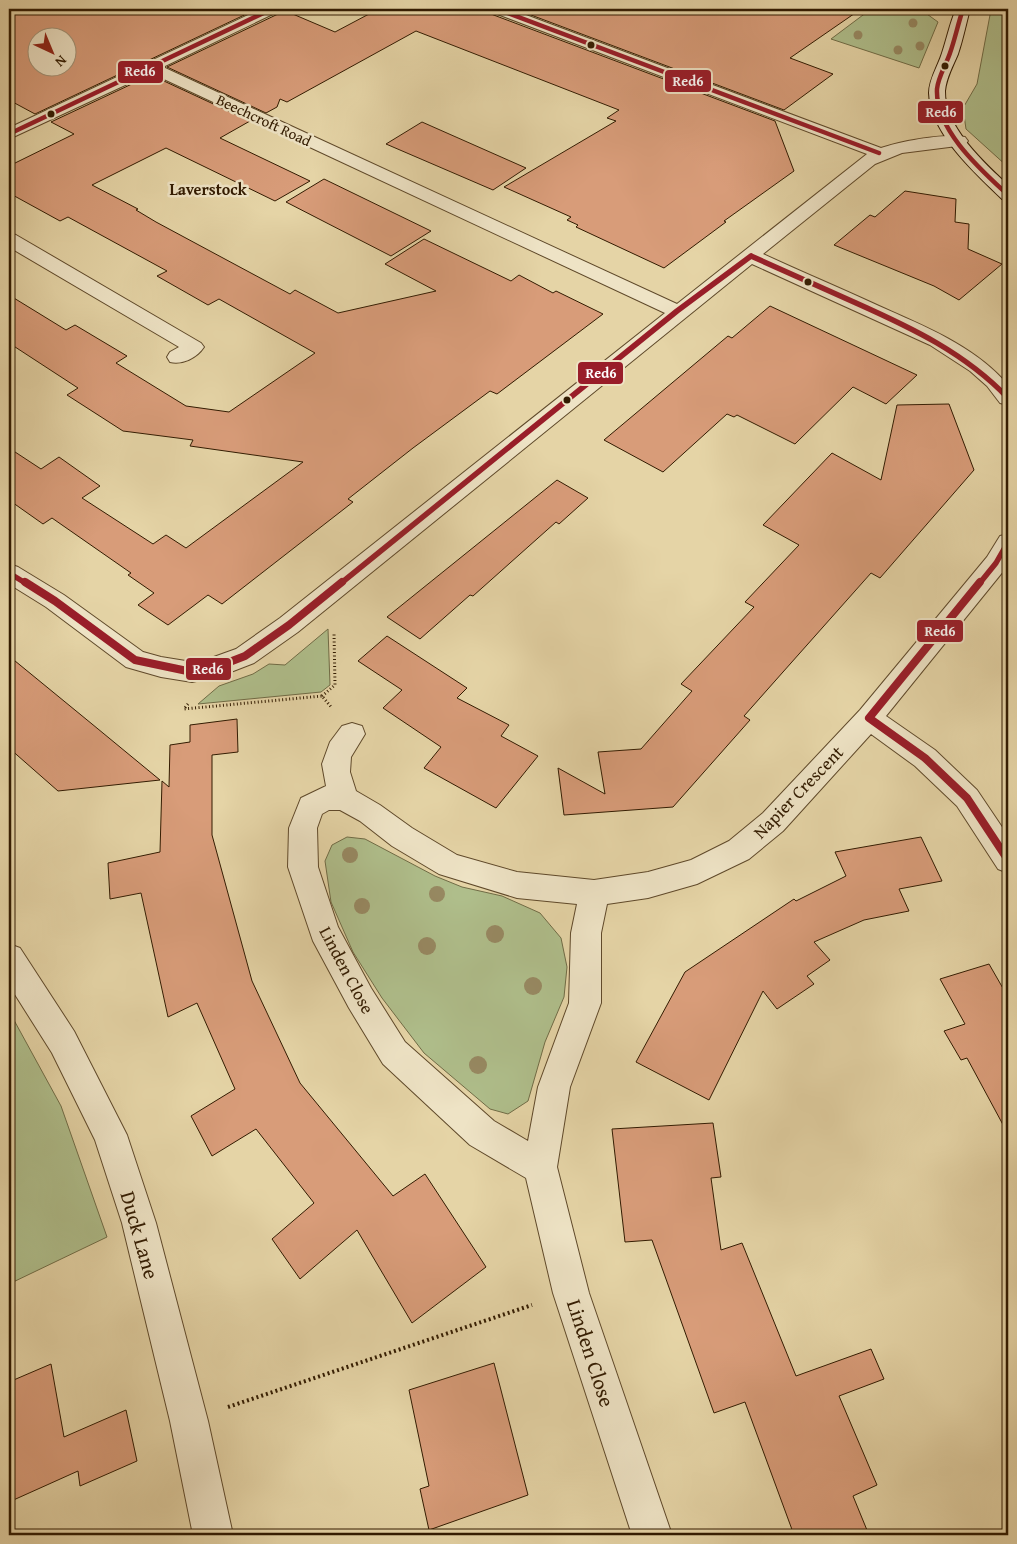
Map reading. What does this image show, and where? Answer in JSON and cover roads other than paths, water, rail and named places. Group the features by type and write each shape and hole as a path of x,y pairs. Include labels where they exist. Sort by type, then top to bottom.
{"street":[{"path":"9,134 272,9"},
{"path":"497,9 879,153"},
{"path":"963,9 937,93 939,106 944,118 959,141 988,176 1008,195"},
{"name":"Beechcroft Road","path":"151,68 677,311"},
{"path":"9,573 55,602 135,660 192,672 214,668 245,656 289,625 677,311 751,256 869,160 879,153 903,147 959,141"},
{"path":"9,239 185,352 211,336"},
{"path":"751,256 876,312 952,350 979,368 1008,398"},
{"name":"Napier Crescent","path":"344,798 370,813 402,837 449,865 517,885 594,894 648,884 698,871 738,850 774,822 869,718 996,563 1008,542"},
{"path":"869,718 926,758 967,798 1008,860"},
{"path":"344,798 335,769 340,746 352,734"},
{"name":"Linden Close","path":"344,798 325,798 311,806 303,828 303,867 328,939 360,998 394,1053 482,1133 540,1167"},
{"name":"Linden Close","path":"594,894 586,933 585,1003 554,1087 540,1167 572,1292 652,1535"},
{"name":"Duck Lane","path":"9,958 63,1042 110,1135 139,1223 189,1421 213,1535"}],"district":[{"name":"Laverstock","path":"208,189"}]}
